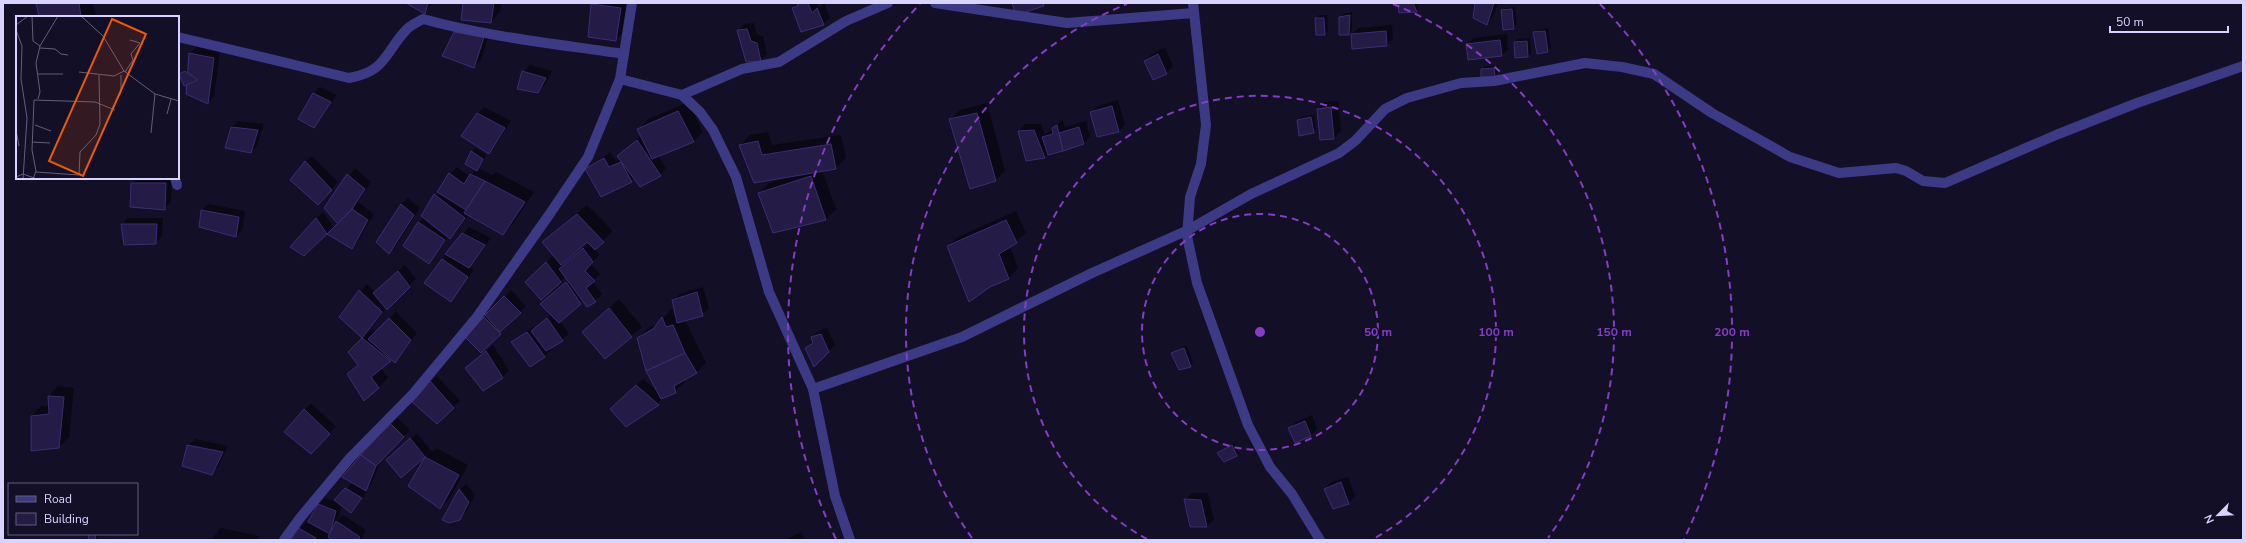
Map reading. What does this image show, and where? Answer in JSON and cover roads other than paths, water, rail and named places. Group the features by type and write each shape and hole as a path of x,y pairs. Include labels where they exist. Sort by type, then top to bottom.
{"street":[{"path":"284,540 300,518 350,458 413,394 477,317 588,157 620,79 632,3"},
{"path":"682,95 742,68 779,62 846,21 888,3"},
{"path":"935,3 1067,23 1194,8 1206,125 1202,164 1190,197 1187,236 1197,283 1248,425 1270,467 1292,494 1320,540"},
{"path":"179,37 349,78 365,76 379,67 408,28 423,19 446,25 513,37 624,54"},
{"path":"813,389 962,337 1092,273 1188,230 1251,194 1339,153 1355,141 1385,109 1407,98 1461,83 1494,81 1585,63 1622,67 1654,74 1712,113 1784,153 1818,166 1839,173 1896,168 1906,170 1923,181 1945,183 2056,135 2130,106 2243,66"},
{"path":"620,79 682,95 700,112 713,130 736,178 769,292 813,389 835,496 850,540"}]}
